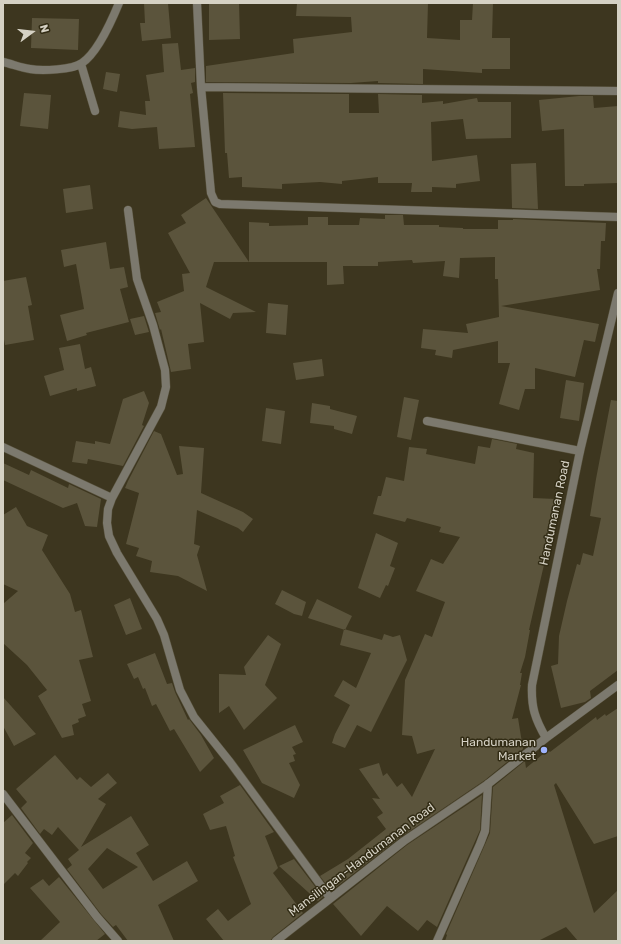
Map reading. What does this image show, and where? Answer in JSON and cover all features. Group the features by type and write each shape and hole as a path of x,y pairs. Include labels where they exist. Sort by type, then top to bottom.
{"street":[{"path":"3,62 31,69 65,69 81,64 89,57 111,24 119,3"},
{"path":"197,3 201,87 211,193 216,202 220,204 618,217"},
{"path":"81,64 95,111"},
{"path":"201,87 618,91"},
{"path":"128,210 137,279 153,325 165,370 166,387 161,407 112,498 108,509 107,523 109,536 117,553 158,619 180,690 194,717 230,762 330,898"},
{"name":"Handumanan Road","path":"546,738 533,712 532,685 580,451 618,293"},
{"path":"427,421 580,451"},
{"path":"3,447 112,498"},
{"name":"Mansilingan-Handumanan Road","path":"276,941 404,841 488,784 546,738 618,685"},
{"path":"437,941 485,831 488,784"},
{"path":"3,794 97,917 118,941"}],"building":[{"path":"144,3 168,3 171,38 142,41 140,23 145,23"},
{"path":"209,3 239,3 240,39 209,40"},
{"path":"297,3 428,3 427,38 460,40 460,20 472,20 473,3 493,3 492,38 510,38 510,69 482,69 482,73 423,69 423,84 378,83 378,81 351,83 206,82 206,66 294,53 293,39 352,32 351,17 296,16"},
{"path":"32,18 79,19 78,50 31,48"},
{"path":"178,43 181,70 195,68 195,82 191,83 193,93 190,94 195,147 159,149 157,127 132,129 118,127 120,111 146,115 145,101 150,101 146,75 164,72 162,44"},
{"path":"106,72 120,74 117,92 103,89"},
{"path":"24,93 51,95 48,129 20,126"},
{"path":"223,93 349,94 349,113 379,113 378,94 422,95 422,103 443,101 443,104 477,98 478,102 511,102 511,138 466,139 463,119 431,122 432,161 477,155 480,181 456,184 456,188 432,187 432,192 411,192 412,183 378,183 378,177 342,181 342,184 320,182 282,184 282,189 242,187 242,177 229,178 227,153 225,153"},
{"path":"593,96 594,108 618,106 618,183 565,186 564,129 542,131 539,100"},
{"path":"536,163 538,209 512,208 511,164"},
{"path":"90,185 93,209 66,213 63,189"},
{"path":"206,198 249,262 214,262 206,287 256,312 233,313 230,319 200,303 204,342 188,344 191,369 171,372 161,329 160,330 155,313 161,312 157,302 184,291 182,274 190,273 168,233 186,223 181,215"},
{"path":"385,215 403,215 404,225 439,225 439,227 463,229 498,229 498,220 513,219 606,223 605,241 601,241 600,269 597,269 600,290 501,306 599,324 595,342 584,340 575,377 535,368 535,389 525,389 519,410 499,404 510,363 498,363 498,341 453,350 452,358 435,355 436,350 421,348 423,329 468,333 466,324 499,317 498,279 495,279 495,257 460,258 459,278 443,276 445,261 413,263 412,260 378,262 378,266 343,266 344,284 327,285 327,262 249,262 249,222 269,223 269,226 308,225 308,217 328,217 328,225 359,225 360,218 385,219"},
{"path":"106,242 110,269 124,267 128,287 120,289 129,322 86,333 87,335 67,341 60,315 84,309 76,264 64,267 61,250"},
{"path":"26,277 32,305 28,306 34,340 5,345 3,334 3,281"},
{"path":"268,303 288,305 286,335 266,333"},
{"path":"144,316 149,332 135,335 130,319"},
{"path":"80,344 85,369 91,367 96,386 77,391 77,388 50,396 44,376 64,370 59,348"},
{"path":"322,359 324,376 296,380 293,363"},
{"path":"566,380 584,383 579,421 560,418"},
{"path":"144,391 149,403 142,425 144,426 123,466 88,459 87,464 72,462 76,441 95,444 95,441 110,444 123,399"},
{"path":"404,397 419,400 411,440 397,437"},
{"path":"611,400 618,401 618,670 590,691 591,698 585,702 561,708 551,666 558,664 559,636 577,564 580,565 583,553 593,556 601,518 590,516"},
{"path":"312,403 330,406 330,409 357,416 352,434 334,429 334,426 310,423"},
{"path":"266,408 285,411 281,444 262,441"},
{"path":"154,431 161,434 177,475 183,474 179,446 204,448 201,493 243,512 253,519 243,532 238,528 197,510 194,544 200,546 197,555 207,591 178,576 150,572 152,561 136,556 139,548 126,544 139,493 125,488"},
{"path":"492,439 517,444 516,449 534,453 533,498 556,499 554,507 557,508 529,630 525,657 520,673 522,673 521,685 512,719 518,718 523,749 485,780 401,837 331,891 320,876 348,859 386,829 377,817 383,813 372,798 380,799 359,769 379,763 383,776 387,773 397,787 402,783 412,797 435,749 417,754 412,736 402,735 405,680 425,634 432,637 445,602 416,591 431,559 443,564 460,537 439,532 441,527 407,518 405,522 373,514 378,496 381,496 386,477 404,481 409,447 427,449 426,454 475,464 478,446 490,448"},
{"path":"3,463 29,475 31,470 68,488 69,484 101,499 97,527 85,526 77,503 63,508 3,480"},
{"path":"16,507 27,526 48,535 42,550 70,594 75,612 81,610 93,657 79,660 91,701 82,704 86,716 78,719 79,722 72,725 74,735 62,738 38,696 47,690 27,665 3,643 3,604 18,591 3,584 3,515"},
{"path":"376,533 398,543 390,566 395,568 388,586 386,585 380,598 358,588"},
{"path":"282,590 306,602 302,616 294,614 275,604"},
{"path":"130,598 142,629 126,635 114,605"},
{"path":"317,599 352,616 345,630 308,618"},
{"path":"344,629 382,640 384,634 393,637 400,635 407,660 371,732 357,725 345,748 332,743 350,705 334,696 343,680 356,688 371,653 340,645"},
{"path":"268,635 281,644 265,685 277,698 244,730 229,706 219,713 219,674 246,675 244,667"},
{"path":"155,653 167,684 172,683 188,720 189,719 201,735 214,758 200,772 174,729 170,731 156,704 152,706 145,688 143,689 138,677 134,679 127,664"},
{"path":"3,697 36,734 14,746 3,726"},
{"path":"618,708 618,836 594,844 556,783 554,785 594,913 618,890 618,941 578,941 566,927 538,941 445,941 446,934 490,833 493,787 525,761 526,768 548,750 550,752 596,717 597,720 605,714 606,716"},
{"path":"295,725 303,742 292,747 296,754 293,755 295,761 289,763 300,785 294,798 262,783 243,750"},
{"path":"55,755 77,780 80,777 91,787 108,773 117,783 98,799 106,804 81,847 131,816 149,845 136,853 153,881 187,861 198,881 158,905 174,941 128,941 116,925 113,927 101,914 67,869 72,865 68,859 79,850 58,827 52,835 44,829 40,834 21,808 27,802 16,789","holes":["107,848 138,867 103,889 88,869"]},
{"path":"240,785 274,832 265,836 278,868 273,873 303,913 270,941 224,941 206,919 218,909 228,921 251,904 233,857 235,856 226,826 210,830 203,814 224,803 220,796"},
{"path":"482,795 480,830 437,927 427,920 418,931 387,906 361,936 333,904 407,845"},
{"path":"12,815 33,843 25,853 31,858 27,862 28,863 18,876 15,873 3,885 3,823"},
{"path":"294,859 323,897 318,901 279,866"},
{"path":"59,877 105,934 96,941 40,941 60,922 30,888 43,879 49,886"}],"place":[{"name":"Handumanan Market","path":"544,750"}]}
